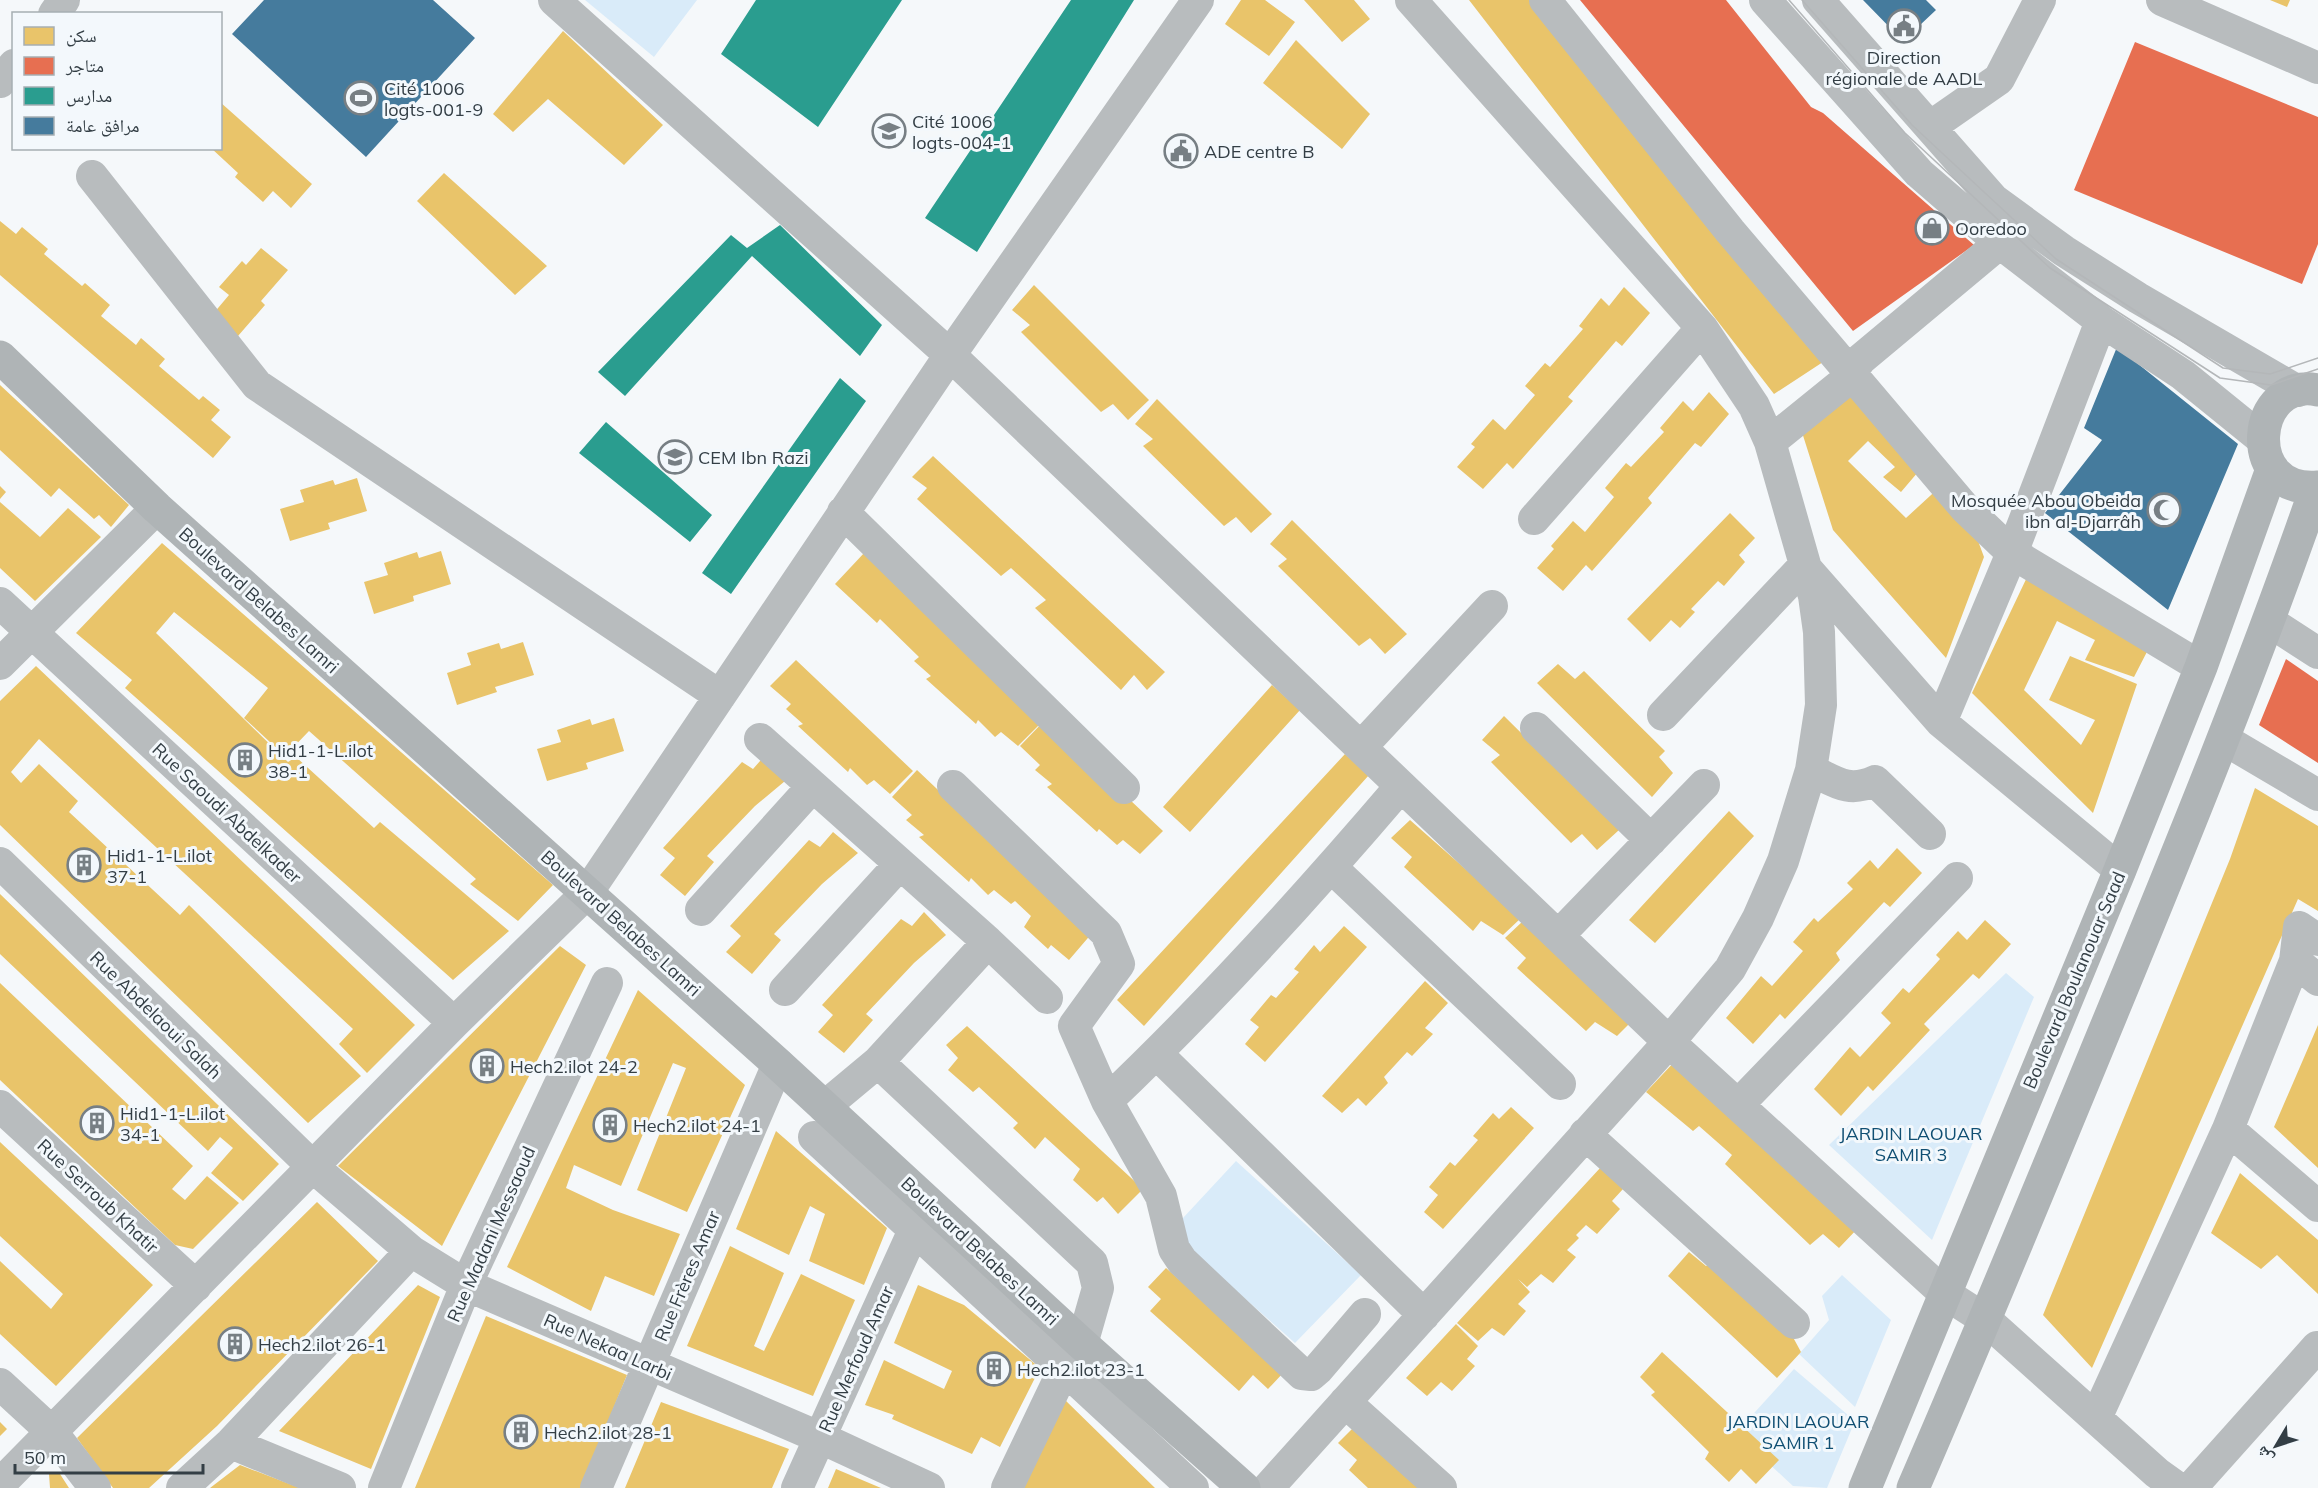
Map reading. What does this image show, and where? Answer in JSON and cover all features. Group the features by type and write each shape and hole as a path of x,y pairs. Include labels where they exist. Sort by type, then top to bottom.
{"main road":[{"name":"Boulevard Belabes Lamri","path":"0,357 157,508 778,1064 819,1122 1073,1356 1244,1488"},
{"name":"Boulevard Boulanouar Saad","path":"1865,1488 2120,870 2201,667 2267,454 2264,423 2272,409 2283,398 2308,390"},
{"path":"1913,1488 1986,1320 2225,740 2270,622 2317,488 2292,483 2267,454"}],"street":[{"path":"554,0 950,354 1669,1042 1944,1293 1986,1320 2096,1418 2162,1483"},
{"path":"0,1484 454,1023 588,893 950,354 1198,0"},
{"path":"1268,1488 1669,1042 1730,969 1758,918 1783,861 1811,770 1821,705 1819,632 1814,596 1770,442 1754,406 1702,328 1411,0"},
{"path":"1545,0 1730,231 1965,508 2012,553 2201,667"},
{"path":"1765,0 1919,173 2000,243 2101,321 2182,375 2267,454"},
{"path":"1818,0 1994,200 2046,238 2138,298 2308,390"},
{"path":"1930,127 1999,79 2040,0"},
{"path":"2162,0 2318,68"},
{"path":"0,82 12,67"},
{"path":"92,176 257,385 720,696"},
{"path":"1770,442 1843,382 1861,359 2000,243"},
{"path":"1941,722 2012,553 2101,321"},
{"path":"1534,519 1702,328"},
{"path":"0,664 157,508"},
{"path":"843,512 1124,788"},
{"path":"1663,715 1804,566"},
{"path":"1804,566 1941,722 2120,870"},
{"name":"Rue Saoudi Abdelkader","path":"0,603 454,1023"},
{"path":"1361,747 1492,606"},
{"path":"2270,622 2318,653"},
{"path":"1536,728 1651,840"},
{"path":"760,739 988,942 1047,998"},
{"path":"2225,740 2318,795"},
{"path":"1811,770 1843,786 1859,788 1875,781 1930,834"},
{"path":"1558,936 1704,785"},
{"path":"701,910 813,786"},
{"path":"953,786 1106,933 1119,964 1074,1026 1107,1101 1161,1196 1174,1249 1182,1261 1302,1374 1311,1375 1318,1369 1365,1314"},
{"path":"1107,1101 1157,1054 1332,868 1401,786"},
{"name":"Rue Abdelaoui Salah","path":"0,863 312,1166"},
{"path":"785,990 900,864"},
{"path":"1332,868 1560,1084"},
{"path":"1738,1105 1957,878"},
{"path":"2096,1418 2228,1129 2307,970 2299,927 2318,939"},
{"path":"988,942 878,1062 819,1122 914,1230 1073,1356 1193,1488"},
{"name":"Rue Madani Messaoud","path":"384,1488 466,1285 607,983"},
{"path":"1157,1054 1424,1315"},
{"path":"878,1062 1092,1263 1098,1288 1073,1356 1007,1488"},
{"name":"Rue Frères Amar","path":"596,1488 778,1064"},
{"name":"Rue Serroub Khatir","path":"0,1106 196,1286"},
{"path":"2228,1129 2318,1206"},
{"path":"1586,1134 1794,1323"},
{"name":"Rue Nekaa Larbi","path":"312,1166 411,1251 466,1285 820,1438 929,1488"},
{"name":"Rue Merfoud Amar","path":"798,1488 914,1230"},
{"path":"182,1488 231,1443 411,1251"},
{"path":"2191,1488 2317,1347"},
{"path":"0,1384 52,1432 95,1488"},
{"path":"1345,1402 1441,1488"},
{"path":"231,1443 340,1488"}],"green space":[{"path":"585,0 697,0 654,57"},
{"name":"JARDIN LAOUAR SAMIR 3","path":"2006,973 2034,997 1932,1240 1829,1145"},
{"path":"1236,1161 1361,1275 1295,1343 1170,1232"},
{"path":"1842,1275 1891,1320 1855,1407 1799,1354 1829,1320 1822,1296"},
{"name":"JARDIN LAOUAR SAMIR 1","path":"1794,1369 1855,1421 1827,1488 1793,1486 1736,1433"}],"building: سكن":[{"path":"1241,0 1265,0 1295,22 1269,56 1225,24"},
{"path":"1304,0 1354,0 1370,19 1342,42"},
{"path":"1469,0 1533,0 1823,362 1774,394"},
{"path":"2270,0 2290,0 2287,7"},
{"path":"563,31 663,125 624,165 548,99 513,132 493,114"},
{"path":"1296,40 1370,114 1342,149 1263,83"},
{"path":"222,104 312,184 291,208 273,191 263,202 235,177 238,173 213,150 222,150"},
{"path":"444,173 547,266 515,295 417,201"},
{"path":"0,221 16,234 22,227 48,249 44,254 82,286 85,283 110,305 101,316 136,345 141,338 165,359 159,366 199,400 203,396 220,410 211,420 231,437 213,458 0,275"},
{"path":"261,248 288,270 261,301 265,305 238,336 213,314 229,295 219,287 242,261 246,265"},
{"path":"1034,285 1149,400 1128,420 1113,404 1101,412 1021,332 1030,325 1012,310"},
{"path":"1624,287 1650,313 1622,346 1616,341 1568,397 1573,401 1513,469 1507,463 1483,489 1457,467 1475,447 1471,444 1493,419 1505,430 1535,395 1525,386 1545,363 1550,367 1583,329 1579,326 1601,298 1609,306"},
{"path":"1851,384 1924,465 1901,492 1883,477 1895,467 1868,441 1848,461 1906,518 1943,484 1971,522 1984,557 1946,658 1833,530 1800,426"},
{"path":"0,385 129,505 111,527 99,515 94,519 59,488 51,497 0,450"},
{"path":"1709,392 1729,414 1701,447 1695,443 1648,498 1652,503 1592,571 1586,565 1563,591 1537,568 1554,549 1551,546 1573,521 1585,532 1614,497 1605,488 1626,463 1631,467 1664,432 1660,428 1683,401 1693,411"},
{"path":"1157,399 1272,514 1251,533 1236,517 1224,526 1143,446 1153,439 1135,424"},
{"path":"933,456 1165,672 1147,690 1134,675 1121,690 1035,608 1046,600 1011,568 1001,576 917,499 927,488 912,477"},
{"path":"357,478 367,511 328,523 330,529 290,541 280,509 304,502 300,490 333,480 335,485"},
{"path":"0,486 6,492 0,499"},
{"path":"0,502 40,537 68,508 101,537 35,601 0,568"},
{"path":"1730,513 1755,538 1739,555 1745,562 1724,586 1718,581 1691,609 1695,612 1680,628 1671,620 1650,642 1627,619"},
{"path":"1292,520 1407,634 1385,654 1370,638 1359,646 1278,566 1287,559 1270,544"},
{"name":"Hid1-1-L.ilot 38-1","path":"162,543 553,885 518,921 470,884 476,879 309,731 285,756 244,718 268,688 174,612 156,633 288,762 296,757 374,828 380,822 509,931 453,980 125,688 132,680 76,633"},
{"path":"441,551 451,584 413,596 414,601 374,614 364,582 388,575 384,563 417,552 419,558"},
{"path":"865,552 1041,723 1018,746 1001,732 995,737 978,720 976,724 926,679 931,676 914,661 919,657 880,619 877,623 835,584"},
{"path":"2029,573 2151,644 2134,677 2085,660 2095,640 2057,621 2024,690 2081,745 2095,720 2049,700 2070,656 2137,684 2093,813 1972,693"},
{"path":"523,642 534,675 495,687 497,692 457,705 447,673 471,665 467,653 499,643 501,649"},
{"path":"796,660 913,771 890,794 874,780 867,785 850,768 848,772 798,726 803,724 786,709 791,704 770,686"},
{"path":"1558,664 1575,679 1584,671 1665,751 1659,757 1673,773 1652,797 1537,683"},
{"name":"Hid1-1-L.ilot 37-1","path":"36,666 415,1025 367,1073 339,1044 353,1029 39,739 11,772 21,783 39,764 78,801 69,812 180,915 189,905 361,1076 308,1123 0,825 0,701"},
{"path":"1272,685 1300,710 1190,832 1163,807"},
{"path":"1504,716 1619,830 1597,850 1582,834 1571,843 1491,762 1500,755 1482,740"},
{"path":"614,718 624,751 586,763 588,769 547,781 537,749 561,742 557,730 590,719 592,725"},
{"path":"1045,720 1163,831 1140,854 1123,840 1117,845 1099,829 1097,832 1047,787 1052,784 1035,770 1040,765 1020,746"},
{"path":"767,753 791,776 755,806 707,856 714,862 685,896 660,875 675,858 663,848 742,762 753,769"},
{"path":"1345,754 1369,775 1144,1026 1117,1000"},
{"path":"917,770 1034,881 1093,932 1069,960 1051,945 1048,949 1024,927 1031,916 1015,901 1011,904 994,890 988,895 971,878 969,882 919,837 924,835 906,820 912,815 892,797"},
{"path":"2255,788 2318,826 2318,911 2298,899 2092,1368 2043,1315 2230,859"},
{"path":"1729,811 1754,836 1655,943 1629,920"},
{"path":"1410,820 1521,918 1503,935 1481,921 1473,931 1404,867 1412,857 1391,838"},
{"path":"833,832 858,853 822,884 774,934 781,940 752,974 726,952 741,936 730,926 809,840 820,847"},
{"path":"1897,848 1922,873 1890,907 1884,902 1836,953 1840,960 1785,1019 1780,1014 1753,1044 1726,1018 1761,976 1772,986 1803,951 1793,942 1814,918 1818,922 1853,889 1847,883 1870,860 1878,869"},
{"name":"Hid1-1-L.ilot 34-1","path":"0,894 279,1164 243,1201 211,1173 233,1148 220,1137 208,1151 0,954"},
{"path":"924,912 946,935 914,963 866,1014 873,1020 844,1053 818,1032 833,1015 822,1005 901,919 912,926"},
{"path":"1985,920 2011,944 1979,979 1973,974 1924,1024 1930,1030 1873,1091 1868,1086 1841,1116 1814,1089 1850,1047 1860,1057 1891,1023 1881,1013 1903,988 1909,993 1940,959 1936,955 1958,931 1967,940"},
{"path":"1523,921 1634,1019 1617,1036 1595,1022 1586,1031 1517,968 1526,958 1505,938"},
{"path":"1344,926 1367,947 1265,1062 1245,1044 1259,1027 1250,1020 1271,995 1276,998 1299,972 1294,969 1314,945 1320,952"},
{"name":"Hech2.ilot 24-2","path":"560,946 586,965 442,1246 338,1166"},
{"path":"1425,981 1448,1003 1425,1028 1433,1034 1412,1056 1407,1052 1384,1077 1388,1083 1366,1106 1358,1098 1342,1113 1322,1096"},
{"name":"Hid1-1-L.ilot 34-1","path":"0,983 193,1166 172,1189 185,1200 207,1176 239,1203 193,1249 175,1245 0,1080"},
{"name":"Hech2.ilot 24-1","path":"638,990 745,1085 687,1212 637,1190 686,1068 673,1063 621,1186 574,1165 566,1188 613,1210 680,1234 654,1296 605,1276 591,1311 507,1267"},
{"path":"2318,1025 2318,1168 2274,1127"},
{"path":"967,1026 1143,1189 1118,1214 1103,1197 1097,1202 1073,1180 1080,1169 1045,1137 1035,1149 1013,1128 1018,1123 979,1087 973,1092 948,1070 958,1058 946,1045"},
{"path":"1677,1059 1859,1227 1839,1248 1823,1234 1810,1245 1725,1164 1732,1155 1699,1126 1693,1131 1646,1092"},
{"path":"1511,1107 1534,1128 1443,1229 1424,1212 1438,1195 1429,1187 1450,1162 1455,1166 1478,1140 1473,1136 1493,1113 1499,1119"},
{"path":"776,1131 887,1228 864,1285 809,1261 825,1214 810,1206 789,1255 736,1229"},
{"path":"0,1142 153,1285 56,1386 0,1334 0,1261 51,1309 63,1294 0,1236"},
{"path":"1601,1167 1623,1189 1612,1201 1620,1209 1597,1234 1586,1225 1576,1235 1579,1238 1567,1250 1576,1257 1553,1283 1541,1274 1527,1287 1518,1279 1530,1292 1518,1304 1526,1311 1504,1336 1492,1328 1478,1341 1457,1323"},
{"path":"2240,1173 2318,1240 2318,1294 2277,1255 2261,1269 2211,1233"},
{"name":"Hech2.ilot 26-1","path":"317,1202 378,1261 217,1426 149,1488 113,1488 77,1438"},
{"path":"730,1246 784,1273 754,1346 764,1351 801,1274 855,1300 813,1396 687,1346"},
{"path":"1689,1252 1706,1266 1714,1261 1788,1328 1801,1352 1777,1378 1668,1276"},
{"path":"1166,1268 1284,1372 1268,1389 1253,1375 1239,1391 1150,1311 1161,1299 1148,1287"},
{"path":"418,1285 440,1297 371,1469 279,1431"},
{"name":"Hech2.ilot 23-1","path":"918,1285 964,1305 1040,1368 1000,1447 981,1437 972,1454 892,1419 894,1415 865,1405 884,1360 944,1389 952,1371 894,1343"},
{"name":"Hech2.ilot 28-1","path":"486,1316 627,1375 581,1488 415,1488"},
{"path":"1456,1324 1478,1346 1467,1359 1475,1366 1452,1391 1441,1382 1427,1396 1406,1378"},
{"path":"1662,1352 1779,1460 1756,1484 1741,1469 1729,1482 1705,1459 1709,1452 1651,1395 1655,1392 1640,1377"},
{"path":"1064,1399 1155,1488 1023,1488"},
{"path":"661,1402 789,1449 772,1488 625,1488"},
{"path":"0,1422 7,1429 0,1436"},
{"path":"1358,1423 1428,1488 1368,1488 1349,1470 1357,1460 1338,1443"},
{"path":"240,1465 300,1488 210,1488"},
{"path":"836,1469 881,1488 828,1488"},
{"path":"49,1474 60,1474 69,1488 50,1488"}],"building: متاجر":[{"path":"1580,0 1726,0 1811,107 1823,113 1974,245 1853,331"},
{"path":"2135,42 2318,117 2318,244 2302,284 2074,190"},
{"path":"2286,659 2318,681 2318,763 2259,725"}],"building: مدارس":[{"path":"756,0 902,0 818,127 721,54"},
{"path":"1071,0 1134,0 977,252 925,218"},
{"path":"780,225 882,325 860,356 752,256 625,396 598,372 731,235 747,248"},
{"path":"840,378 866,401 731,594 702,573"},
{"path":"606,422 712,515 690,542 579,453"}],"building: مرافق عامة":[{"name":"Cité 1006 logts-001-9","path":"264,0 433,0 475,38 366,157 232,34"},
{"name":"Direction régionale de AADL","path":"1863,0 1926,0 1936,10 1903,41"},
{"path":"2117,347 2238,444 2168,610 2045,513 2102,440 2084,428"}],"tram line":[{"path":"1789,0 1905,133 2050,268 2220,378 2271,385 2318,369"},
{"path":"1802,0 1912,125 2056,259 2223,368 2270,374 2318,358"}],"place":[{"name":"Direction régionale de AADL","path":"1904,26"},
{"name":"Cité 1006 logts-001-9","path":"361,98"},
{"name":"Cité 1006 logts-004-1","path":"889,131"},
{"name":"ADE centre B","path":"1181,151"},
{"name":"Ooredoo","path":"1932,228"},
{"name":"CEM Ibn Razi","path":"675,457"},
{"name":"Mosquée Abou Obeida ibn al-Djarrâh","path":"2164,510"},
{"name":"Hid1-1-L.ilot 38-1","path":"245,760"},
{"name":"Hid1-1-L.ilot 37-1","path":"84,865"},
{"name":"Hech2.ilot 24-2","path":"487,1066"},
{"name":"Hid1-1-L.ilot 34-1","path":"97,1123"},
{"name":"Hech2.ilot 24-1","path":"610,1125"},
{"name":"Hech2.ilot 26-1","path":"235,1344"},
{"name":"Hech2.ilot 23-1","path":"994,1369"},
{"name":"Hech2.ilot 28-1","path":"521,1432"}]}
